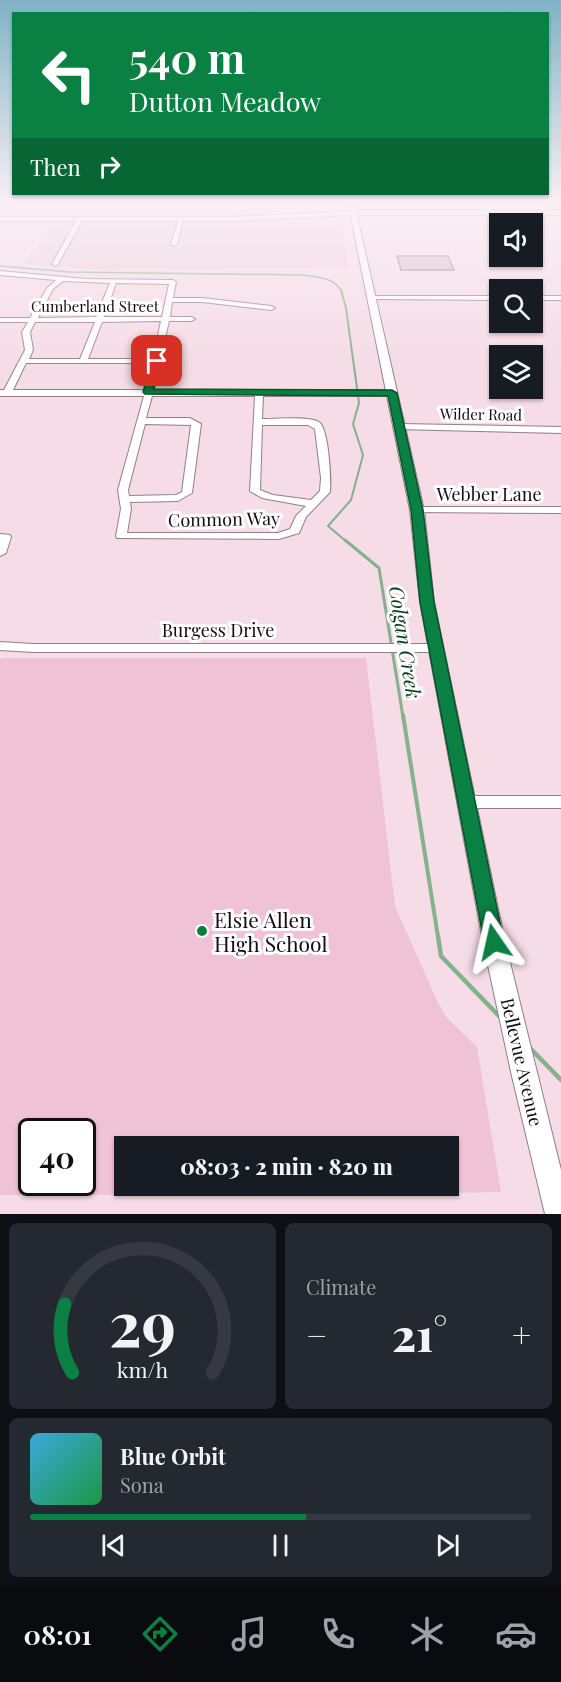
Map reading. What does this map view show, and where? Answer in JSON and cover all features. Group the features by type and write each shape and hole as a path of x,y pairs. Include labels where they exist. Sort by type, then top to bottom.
{"street":[{"path":"55,264 57,260"},
{"name":"Bellevue Avenue","path":"364,260 417,510 427,602 505,991 559,1214"},
{"path":"2,275 60,280 174,282 157,361 148,392 123,490 125,499 183,497 187,493 196,424 190,421 141,421"},
{"path":"3,393 29,350 26,332 50,288 60,280"},
{"path":"83,361 114,281"},
{"path":"373,298 489,298"},
{"path":"543,298 561,298"},
{"path":"170,300 202,300 271,308"},
{"name":"Cumberland Street","path":"0,320 191,320"},
{"path":"23,361 157,361"},
{"path":"3,393 392,393"},
{"path":"259,393 255,491 264,497 290,498 313,504"},
{"name":"Common Way","path":"125,499 126,509 120,536 285,535 295,531 301,516 320,498 326,485 319,426 308,422 258,422"},
{"name":"Wilder Road","path":"400,427 561,430"},
{"name":"Webber Lane","path":"417,510 561,510"},
{"path":"0,553 3,537"},
{"name":"Burgess Drive","path":"0,646 436,648"},
{"path":"467,802 561,802"}],"shaded area":[{"path":"27,260 347,260 348,268 96,269 24,264"},
{"name":"Elsie Allen High School","path":"366,658 395,906 439,1005 447,1018 477,1047 501,1192 459,1193 459,1136 114,1136 114,1195 96,1195 96,1118 18,1118 18,1195 0,1195 0,659"}],"building":[{"path":"398,260 450,260 454,270 401,270"}],"waterway":[{"name":"Colgan Creek","path":"0,266 70,272 303,275 320,277 335,283 341,291"},
{"name":"Colgan Creek","path":"341,291 346,308 359,403 353,424 363,455 351,500 328,526 347,542"},
{"name":"Colgan Creek","path":"345,540 379,568 403,717"},
{"name":"Colgan Creek","path":"403,715 438,937"},
{"name":"Colgan Creek","path":"438,936 441,956 500,1017"},
{"name":"Colgan Creek","path":"530,1048 561,1080"}],"place":[{"name":"Elsie Allen High School","path":"202,931"}],"route":[{"path":"157,361 148,392 392,393 417,510 427,602 494,942"}]}
